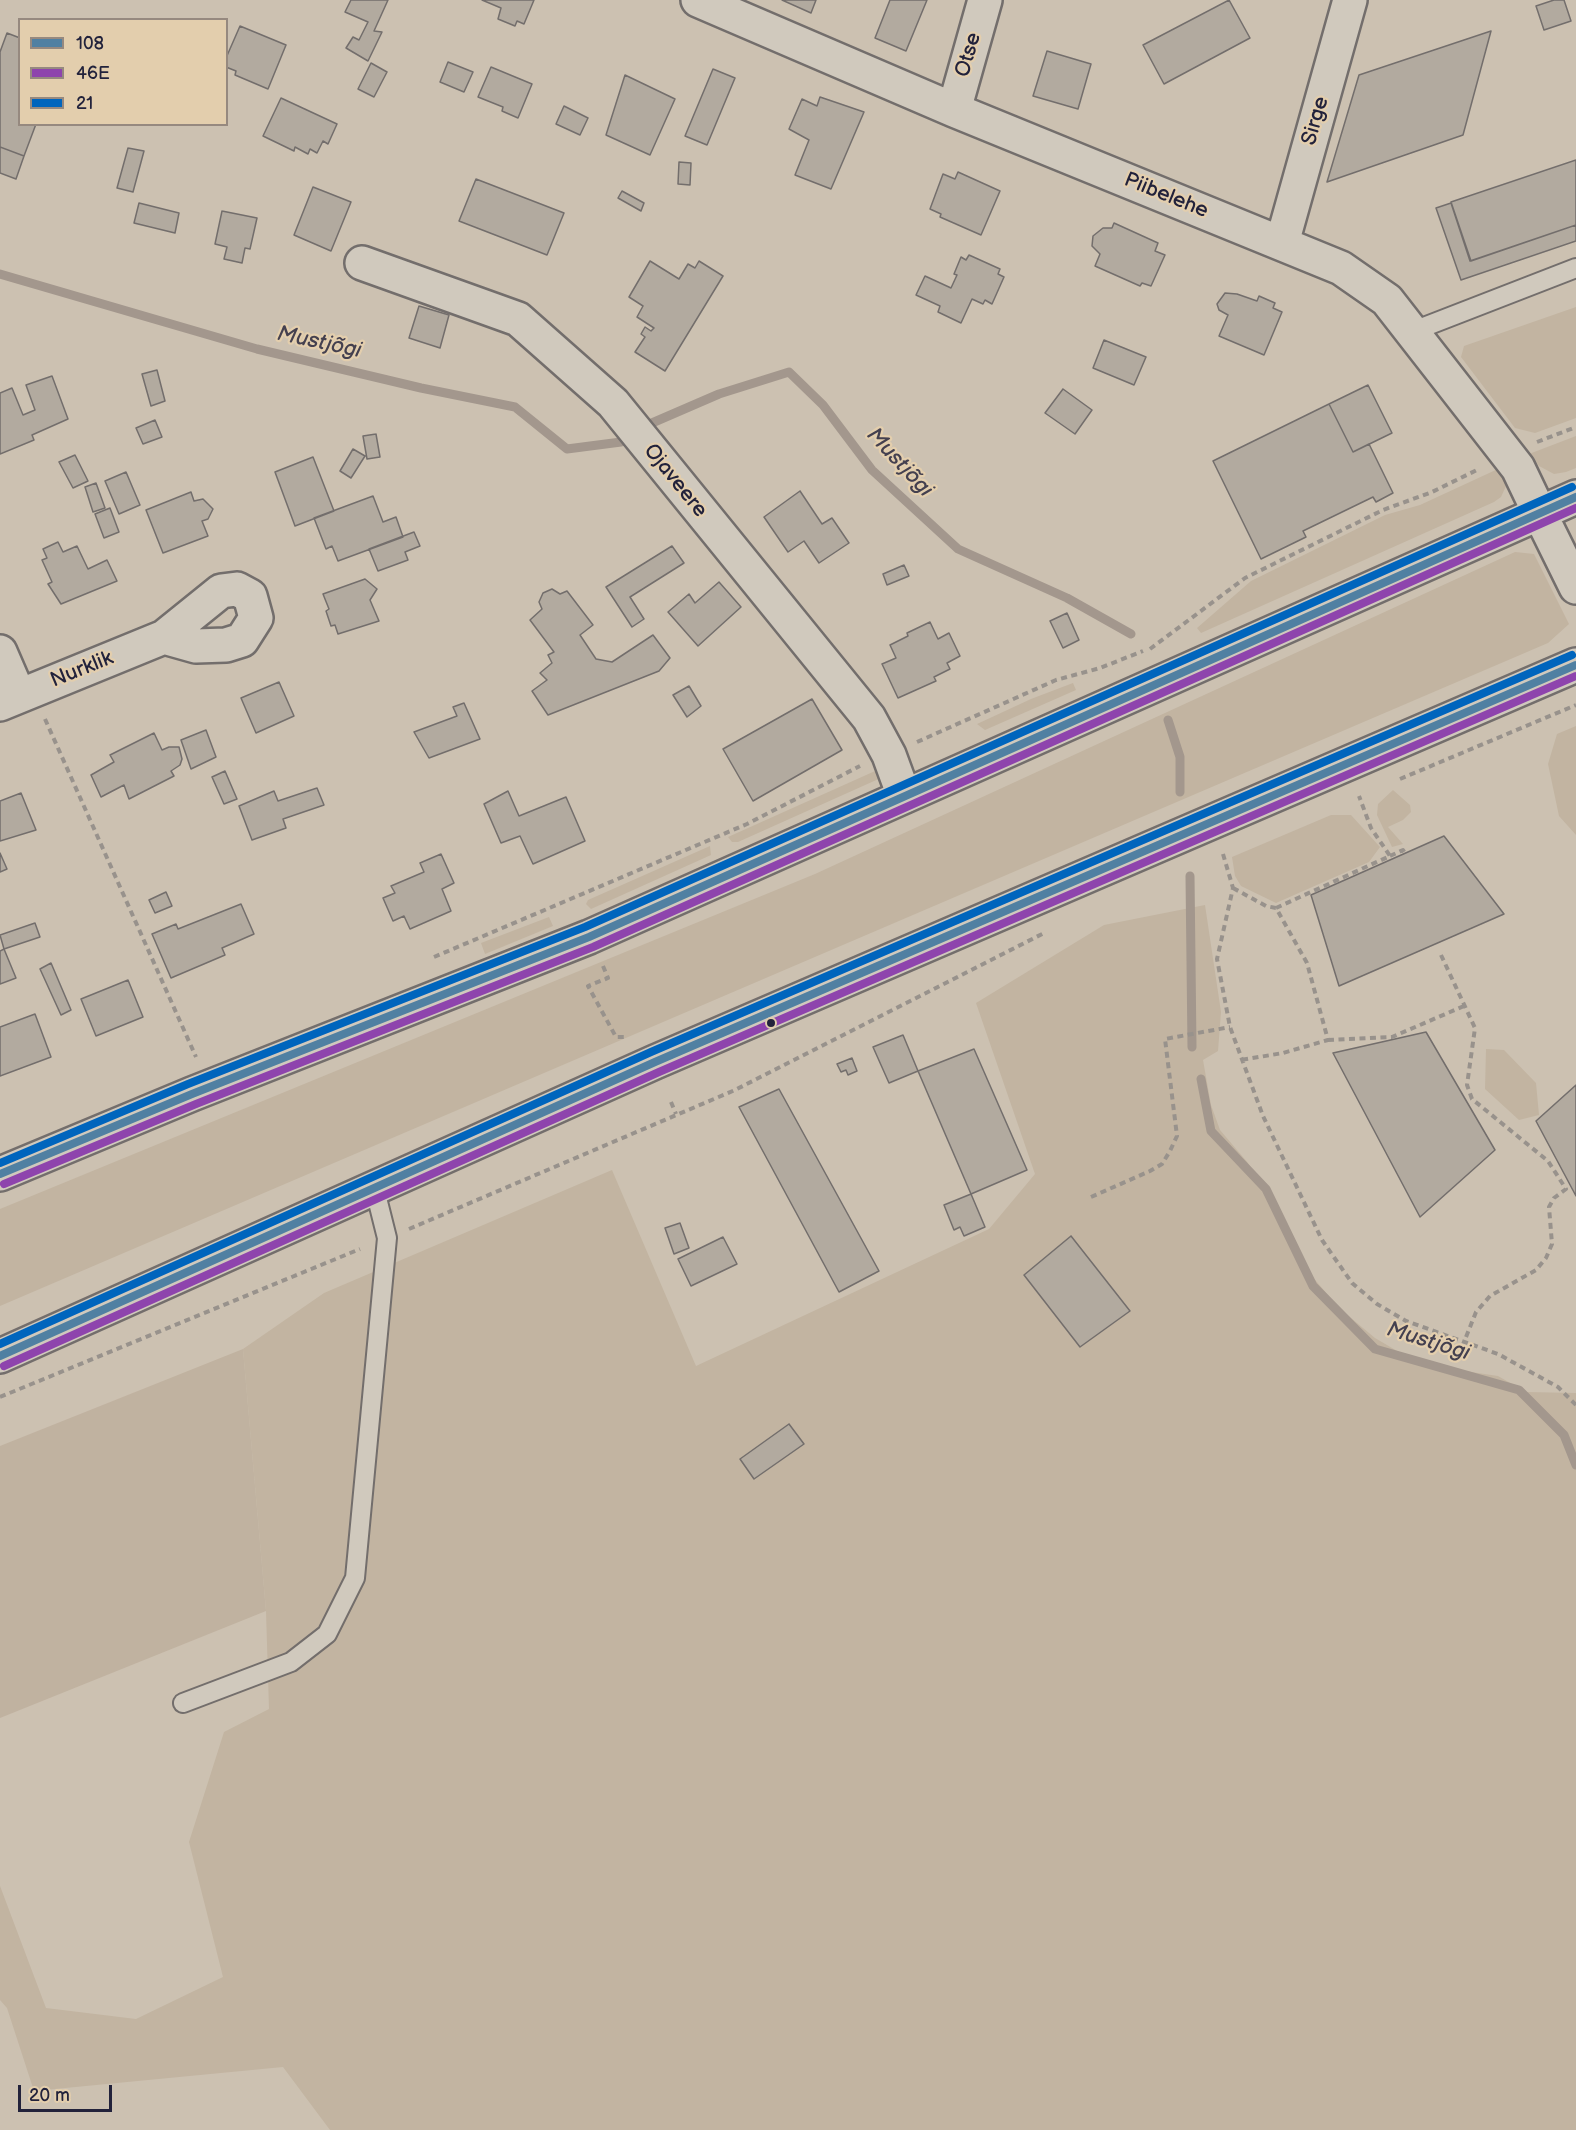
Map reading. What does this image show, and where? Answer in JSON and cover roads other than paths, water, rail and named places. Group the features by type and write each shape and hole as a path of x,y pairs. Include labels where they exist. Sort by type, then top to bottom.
{"main road":[{"name":"Piibelehe","path":"698,0 954,110 1341,268 1387,300 1518,468 1576,587"},
{"name":"Otse","path":"954,110 985,0"},
{"name":"Sirge","path":"1281,243 1350,0"},
{"name":"Ojaveere","path":"362,263 518,319 613,403 869,718 889,755 903,796"},
{"path":"0,1174 192,1094 589,937 1576,497"},
{"name":"Nurklik","path":"17,697 164,637"},
{"path":"0,652 17,697"},
{"path":"0,1356 374,1186 834,984 1576,665"}],"lane":[{"path":"1411,332 1576,268"},
{"path":"183,1703 291,1662 327,1634 356,1578 387,1238 374,1186"}],"waterway":[{"name":"Mustjõgi","path":"0,274 257,349 421,388 515,407 567,449 621,442"},
{"name":"Mustjõgi","path":"645,426 719,394 789,372 823,405 872,470 958,549 1067,598 1131,634"},
{"name":"Mustjõgi","path":"1168,720 1180,757 1180,792"},
{"name":"Mustjõgi","path":"1190,876 1192,1047"},
{"name":"Mustjõgi","path":"1201,1079 1211,1131 1266,1189 1313,1286 1375,1349 1519,1390 1564,1435 1576,1465"}]}
